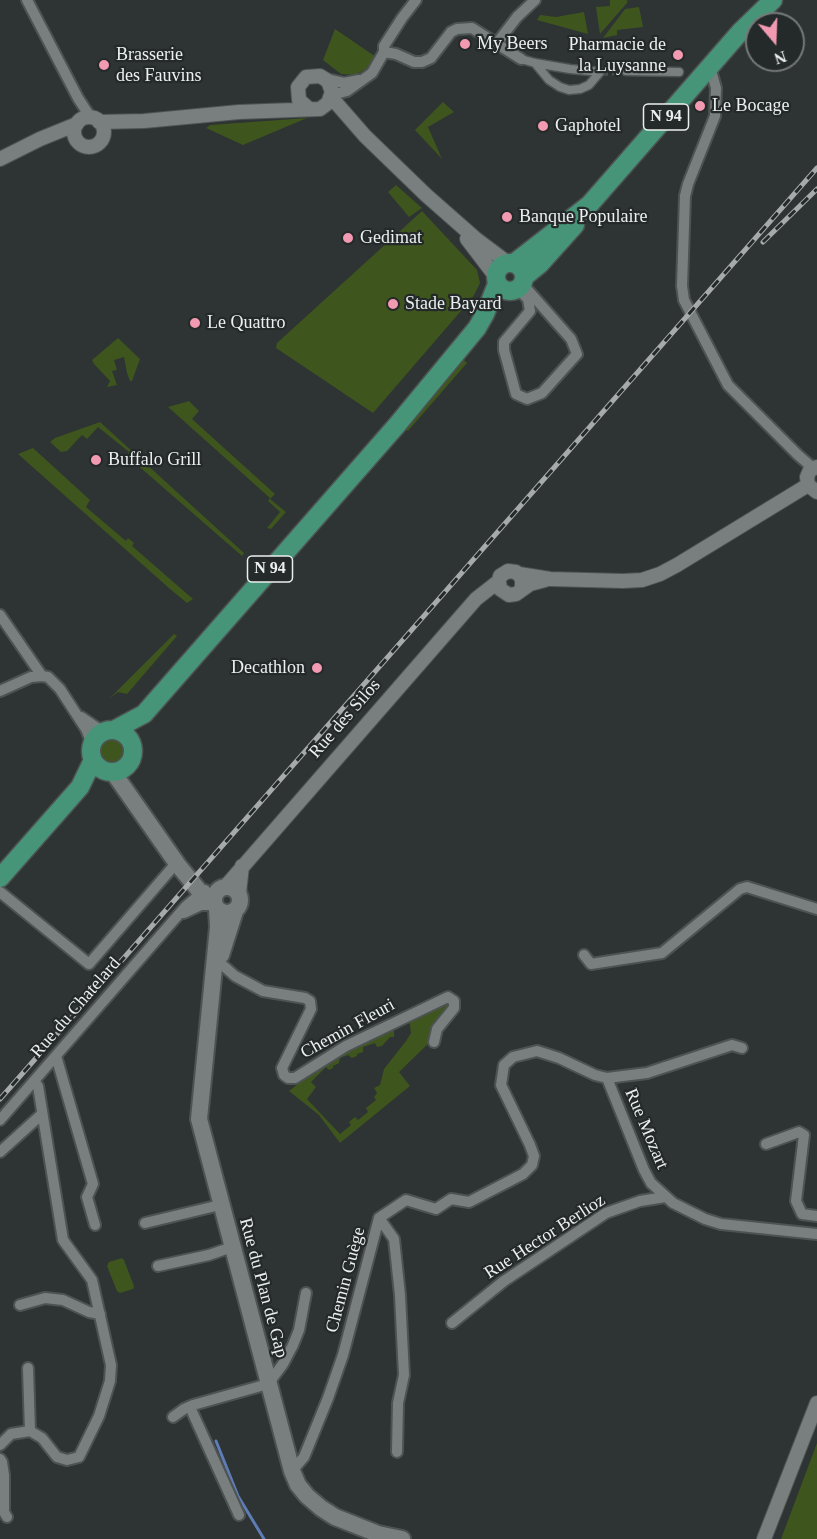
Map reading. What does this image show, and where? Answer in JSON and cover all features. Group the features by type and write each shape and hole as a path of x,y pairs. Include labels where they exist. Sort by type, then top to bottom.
{"main road":[{"name":"N 94","path":"741,31 762,0"},
{"name":"N 94","path":"106,754 144,714 397,425 477,328 492,300 511,278 555,249 590,204 741,31 773,0"},
{"name":"N 94","path":"106,754 127,737 132,746 144,714"},
{"path":"0,878 80,788 106,754 126,793 178,865 214,895 240,903 235,911 213,979"},
{"path":"213,979 218,927 214,895"},
{"name":"Rue du Plan de Gap","path":"213,979 199,1119 292,1471 298,1485 321,1508 335,1518 377,1536 402,1539"}],"street":[{"path":"27,0 78,98 87,121 103,130 102,140"},
{"path":"0,159 40,139 87,121 144,121 257,111 324,102 347,91 372,73 390,36 416,0"},
{"path":"496,43 517,17 535,0"},
{"path":"384,52 411,60 427,61 451,32 457,29 472,28 521,59 570,69 600,72 589,85 569,90 549,80 535,63"},
{"path":"550,579 522,588 513,595 500,586 503,573 508,571 550,579 642,580 660,574 812,488 807,477 815,468 798,455 728,385 684,300 682,286 685,196 715,116 716,88 708,69"},
{"path":"626,71 679,72"},
{"path":"257,111 280,102 298,87 303,79 310,76 350,83 366,79"},
{"path":"324,102 330,85 326,79"},
{"path":"298,87 299,100 324,102 365,136 476,239 528,298 530,311 504,342 504,350 516,393 527,399 542,393 577,354 572,339 526,288 511,278"},
{"path":"78,142 74,134 87,121"},
{"path":"25,147 49,142 78,142 87,147 92,146 144,121"},
{"path":"519,574 522,578 522,588"},
{"name":"Rue des Silos","path":"214,895 476,599 500,586"},
{"path":"0,615 42,676 54,682 60,689 106,754"},
{"path":"0,691 32,677 42,676"},
{"path":"76,713 106,754"},
{"path":"0,892 89,964 172,868 178,865"},
{"path":"584,955 591,964 662,953 740,889 747,887 817,909"},
{"name":"Rue du Chatelard","path":"0,1120 186,906 214,895"},
{"name":"Rue du Chatelard","path":"176,918 201,905 214,895"},
{"name":"Chemin Fleuri","path":"219,962 235,976 263,991 306,998 310,1001 311,1009 282,1068 284,1075 288,1078 295,1078 346,1046 448,997 454,1001 454,1008 437,1029 434,1042"},
{"path":"607,1078 647,1072 732,1045 742,1048"},
{"name":"Rue Mozart","path":"379,1218 406,1200 436,1209 451,1199 469,1202 523,1174 532,1164 534,1156 501,1085 504,1065 513,1057 537,1051 607,1078 644,1170 651,1183 665,1197 691,1212 721,1224 817,1234"},
{"path":"56,1056 93,1184 87,1197 95,1225"},
{"path":"0,1446 12,1434 30,1431 37,1433 52,1452 62,1459 73,1460 79,1457 99,1416 110,1381 111,1365 92,1280 63,1240 38,1086 34,1081"},
{"path":"0,1152 42,1114"},
{"path":"766,1144 799,1132 804,1135 796,1201 802,1214 817,1216"},
{"name":"Rue Hector Berlioz","path":"452,1323 504,1281 606,1213 640,1201 665,1197"},
{"path":"145,1223 220,1205"},
{"name":"Chemin Guège","path":"379,1218 394,1239 400,1295 405,1375 398,1403 397,1452"},
{"name":"Chemin Guège","path":"292,1471 304,1457 328,1398 355,1313 379,1218"},
{"path":"158,1266 232,1247"},
{"path":"173,1417 189,1407 268,1384 283,1364 293,1345 299,1330 306,1293"},
{"path":"20,1305 45,1298 63,1300 89,1312 100,1314"},
{"path":"28,1368 30,1431"},
{"path":"764,1539 817,1403"},
{"path":"189,1407 239,1515"},
{"path":"0,1459 4,1475 4,1512 7,1517"}],"green space":[{"path":"610,0 627,0 627,3 600,34 596,7 610,6"},
{"path":"639,7 643,27 617,30 617,35 603,38 625,9"},
{"path":"584,12 588,34 537,20 540,15 556,17"},
{"path":"335,29 376,57 366,69 355,75 341,74 323,60"},
{"path":"443,102 454,112 428,127 442,159 415,130"},
{"path":"307,118 243,145 206,128 210,125"},
{"path":"396,185 422,208 409,217 388,192"},
{"name":"Stade Bayard","path":"422,211 477,270 480,283 473,297 373,413 276,348 277,343"},
{"path":"118,338 140,359 132,381 127,373 124,357 114,360 117,370 112,371 117,385 107,387 110,381 92,360"},
{"path":"463,359 467,363 408,431 404,428"},
{"path":"189,401 199,411 192,419 275,494 270,499 286,512 271,529 267,528 280,512 268,501 270,498 168,407"},
{"path":"100,422 244,553 242,556 127,456 129,452 98,427 87,439 82,435 67,451 61,452 50,442 55,438"},
{"path":"33,448 90,500 86,507 126,541 128,538 134,543 132,546 193,599 187,603 170,589 18,454"},
{"path":"174,634 177,636 127,694 118,692 109,699"},
{"path":"111,736 117,737 125,745 125,757 117,765 111,766 105,765 97,757 96,751 97,745 105,737"},
{"path":"445,1000 451,1005 431,1041 399,1072 410,1086 340,1143 319,1115 289,1091 344,1052 391,1029 394,1031 394,1037 390,1037 382,1046 377,1047 375,1043 363,1047 363,1052 357,1056 352,1058 348,1055 340,1058 339,1063 333,1068 329,1070 326,1067 311,1082 316,1087 307,1099 340,1134 351,1125 349,1122 355,1117 358,1120 368,1112 366,1108 376,1100 374,1097 377,1093 374,1088 380,1085 384,1069 411,1033 409,1018"},
{"path":"122,1258 134,1286 133,1289 120,1293 117,1291 107,1266 109,1262"},
{"path":"817,1443 817,1539 781,1539"}],"waterway":[{"path":"216,1441 238,1496 264,1539"}],"tunnel":[{"path":"600,72 626,71"}],"railway":[{"path":"0,1099 817,168"},
{"path":"763,242 817,189"}],"place":[{"name":"My Beers","path":"465,44"},
{"name":"Pharmacie de la Luysanne","path":"678,55"},
{"name":"Brasserie des Fauvins","path":"104,65"},
{"name":"Le Bocage","path":"700,106"},
{"name":"Gaphotel","path":"543,126"},
{"name":"Banque Populaire","path":"507,217"},
{"name":"Gedimat","path":"348,238"},
{"name":"Stade Bayard","path":"393,304"},
{"name":"Le Quattro","path":"195,323"},
{"name":"Buffalo Grill","path":"96,460"},
{"name":"Decathlon","path":"317,668"}]}
